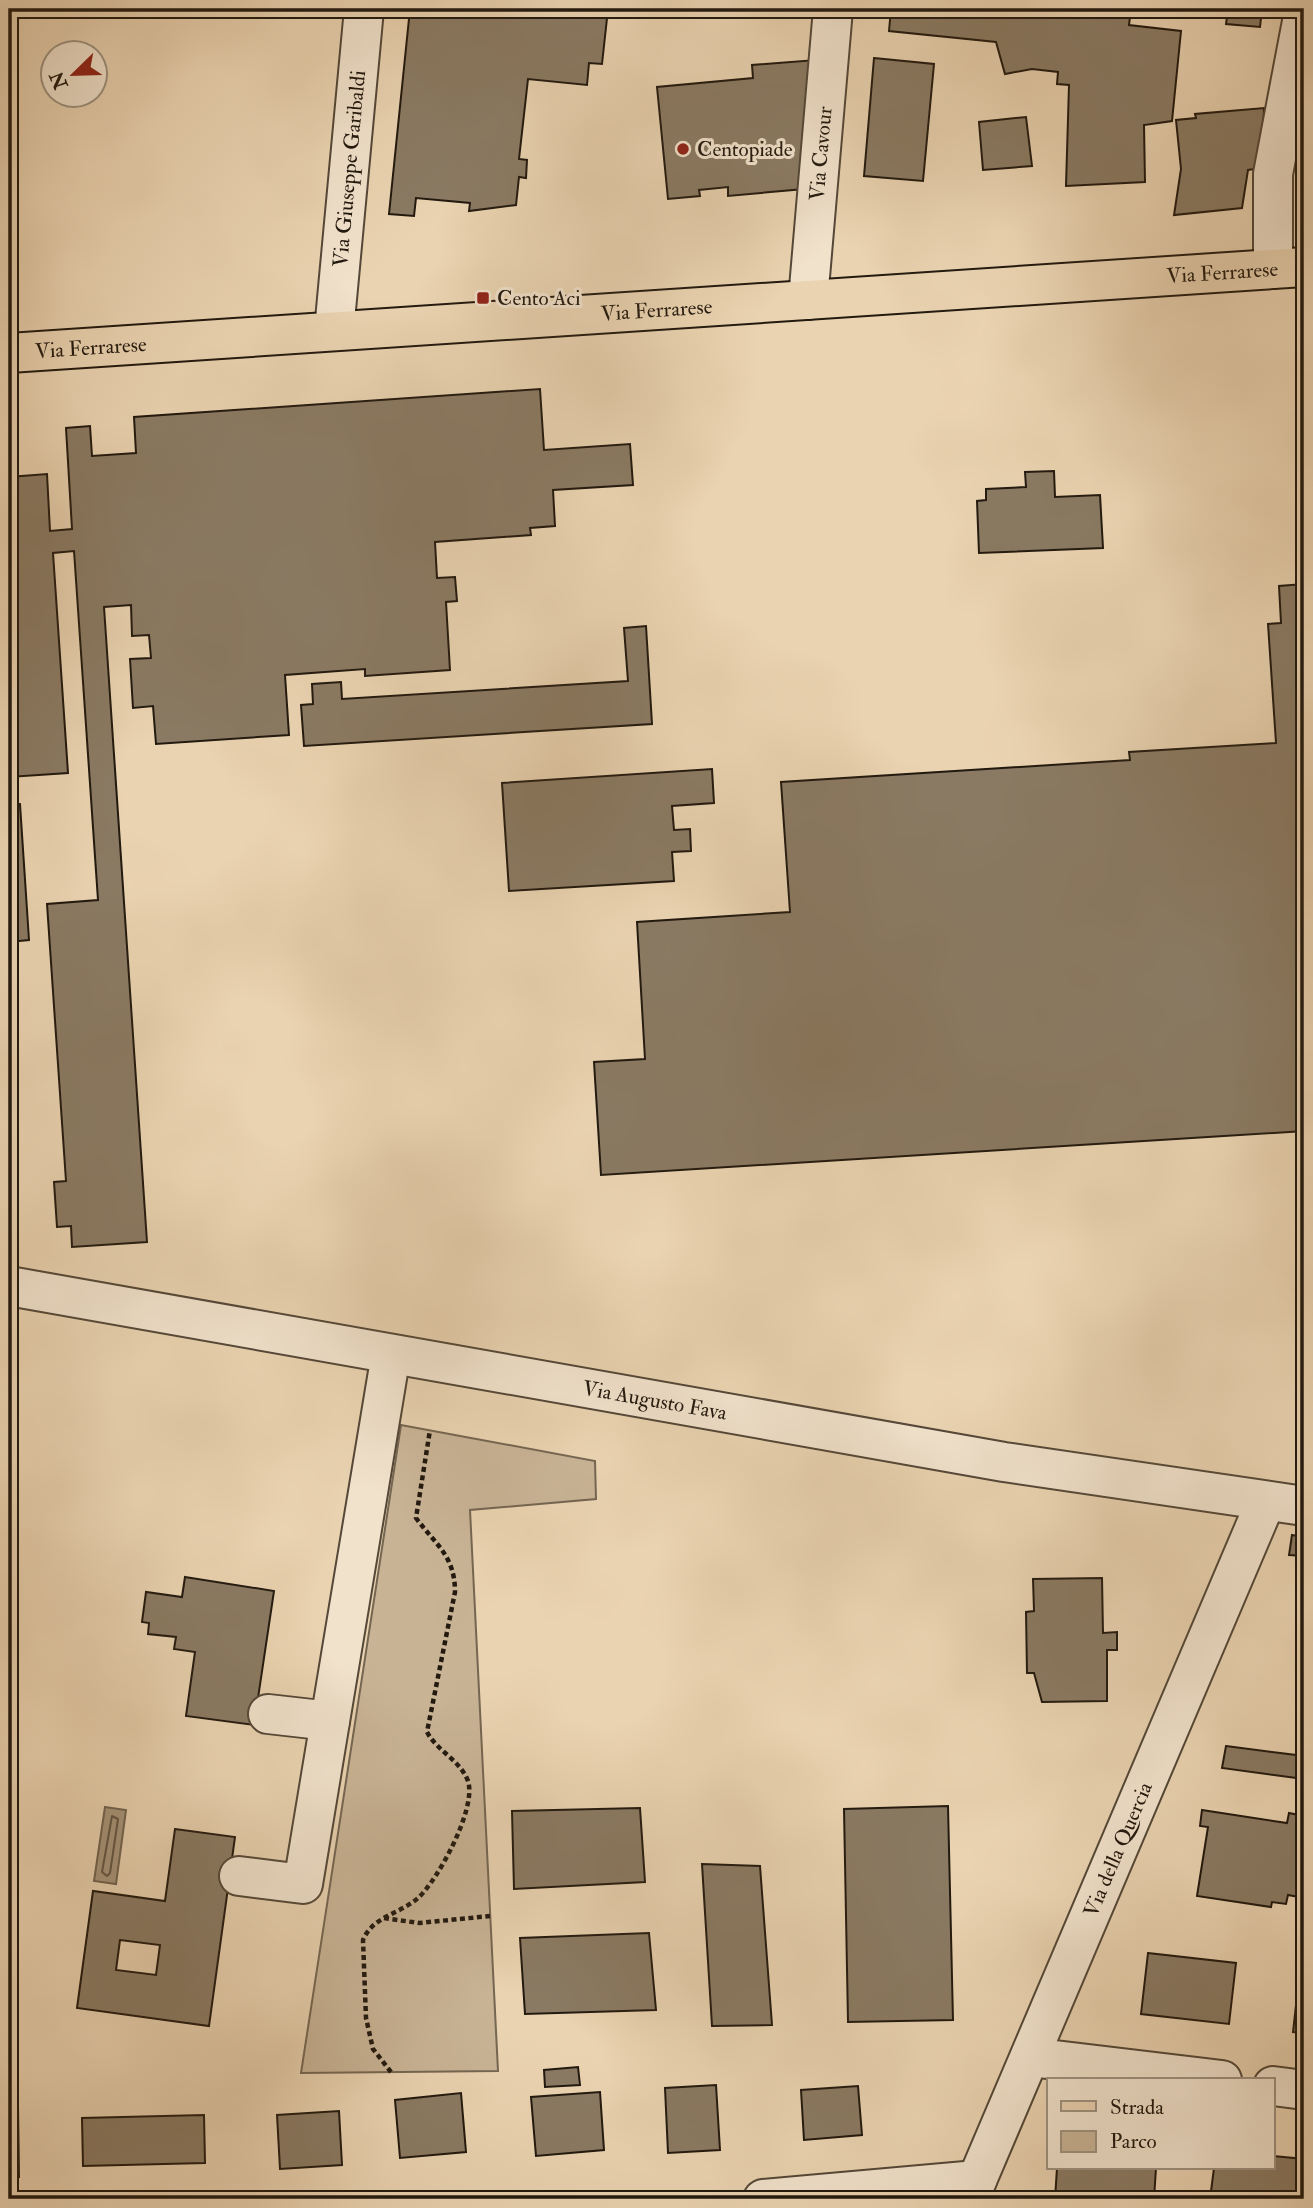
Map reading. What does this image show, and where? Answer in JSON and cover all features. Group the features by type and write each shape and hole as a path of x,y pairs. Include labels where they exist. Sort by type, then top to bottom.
{"main road":[{"name":"Via Ferrarese","path":"9,354 1289,268"}],"street":[{"name":"Via Giuseppe Garibaldi","path":"334,331 364,9"},
{"name":"Via Cavour","path":"808,300 833,9"},
{"path":"1289,268 1273,174 1304,11"},
{"name":"Via Augusto Fava","path":"9,1286 1004,1462 1304,1506"},
{"path":"239,1876 303,1884 391,1354"},
{"name":"Via della Quercia","path":"973,2190 1266,1501"},
{"path":"268,1714 330,1721"},
{"path":"1030,2057 1205,2078"},
{"path":"1274,2087 1304,2090"},
{"path":"763,2199 973,2190"}],"path":[{"path":"391,2073 373,2049 366,2018 363,1940 367,1929 418,1899 443,1861 469,1805 467,1779 447,1754 434,1744 427,1732 454,1592 455,1571 446,1554 416,1518 430,1430"},
{"path":"383,1918 419,1923 490,1916"}],"green space":[{"path":"401,1425 595,1461 596,1499 470,1510 498,2071 301,2073"}],"water":[{"path":"105,1807 126,1810 116,1884 94,1881"}],"building":[{"path":"94,9 165,9 165,16"},
{"path":"410,9 608,9 602,64 589,63 587,85 528,79 519,159 527,160 526,178 519,177 516,205 469,211 470,203 416,198 414,216 389,214"},
{"path":"891,9 1131,9 1129,25 1181,31 1172,121 1144,125 1145,182 1066,186 1069,85 1057,84 1058,72 1032,69 1005,74 996,42 889,31"},
{"path":"1228,9 1262,9 1260,27 1226,24"},
{"path":"874,58 934,64 923,181 864,176"},
{"path":"816,60 804,189 728,196 728,187 699,190 700,196 668,199 657,87 753,78 752,65"},
{"path":"1264,108 1262,168 1248,170 1242,208 1174,215 1181,169 1176,120 1196,118 1195,114"},
{"path":"1026,117 1032,166 983,170 979,122"},
{"path":"540,389 544,450 630,444 633,485 553,490 555,526 530,528 531,535 435,542 437,578 455,577 457,601 446,602 450,670 365,676 365,669 285,675 289,735 156,744 153,706 133,708 130,659 151,658 149,635 132,636 131,605 104,607 147,1242 72,1247 71,1226 57,1227 54,1182 66,1181 47,904 98,900 74,551 53,553 68,773 9,777 9,477 47,474 50,531 72,529 66,428 90,426 92,456 136,453 134,417"},
{"path":"1054,471 1055,497 1100,495 1103,548 979,553 977,501 986,500 986,489 1026,487 1025,472"},
{"path":"1304,584 1304,1131 601,1175 594,1062 645,1059 637,922 790,912 781,782 1130,760 1129,752 1276,743 1268,624 1281,623 1279,586"},
{"path":"646,626 652,724 304,746 301,705 313,704 312,684 341,682 342,699 628,681 624,628"},
{"path":"712,769 714,803 672,806 674,830 690,829 691,851 672,852 674,881 509,891 502,783"},
{"path":"20,804 29,940 9,942 9,805"},
{"path":"1292,1535 1304,1537 1304,1556 1289,1555"},
{"path":"185,1577 274,1591 254,1725 186,1716 195,1652 174,1649 176,1637 148,1634 149,1623 142,1622 146,1592 182,1597"},
{"path":"1102,1578 1103,1633 1117,1632 1117,1650 1107,1650 1107,1701 1042,1702 1034,1673 1027,1673 1026,1612 1034,1611 1033,1579"},
{"path":"1226,1746 1304,1756 1304,1779 1222,1768"},
{"path":"948,1806 953,2020 848,2022 844,1809"},
{"path":"640,1808 645,1882 514,1889 512,1811"},
{"path":"1202,1810 1287,1823 1289,1813 1304,1816 1304,1891 1300,1891 1299,1897 1288,1895 1286,1904 1272,1902 1271,1907 1197,1896 1208,1827 1200,1826"},
{"path":"175,1829 235,1837 209,2026 77,2008 93,1891 165,1901","holes":["120,1940 160,1945 156,1975 116,1970"]},
{"path":"702,1864 760,1866 772,2025 712,2026"},
{"path":"649,1933 656,2010 525,2014 520,1938"},
{"path":"1148,1953 1236,1963 1229,2024 1141,2014"},
{"path":"1301,1960 1304,1961 1304,2033 1293,2032"},
{"path":"578,2067 580,2085 545,2087 544,2070"},
{"path":"716,2085 720,2150 668,2153 665,2088"},
{"path":"858,2086 862,2135 804,2140 801,2090"},
{"path":"600,2092 604,2150 536,2156 531,2097"},
{"path":"461,2093 466,2152 400,2158 395,2100"},
{"path":"9,2106 18,2106 19,2177 9,2177"},
{"path":"339,2111 342,2165 280,2169 277,2115"},
{"path":"204,2115 205,2163 83,2166 82,2118"},
{"path":"1274,2156 1304,2159 1304,2199 1210,2199 1214,2170 1274,2170"},
{"path":"1057,2170 1156,2170 1154,2199 1055,2199"}],"place":[{"name":"Centopiade","path":"683,149"},
{"name":"Cento Aci","path":"483,298"}]}
